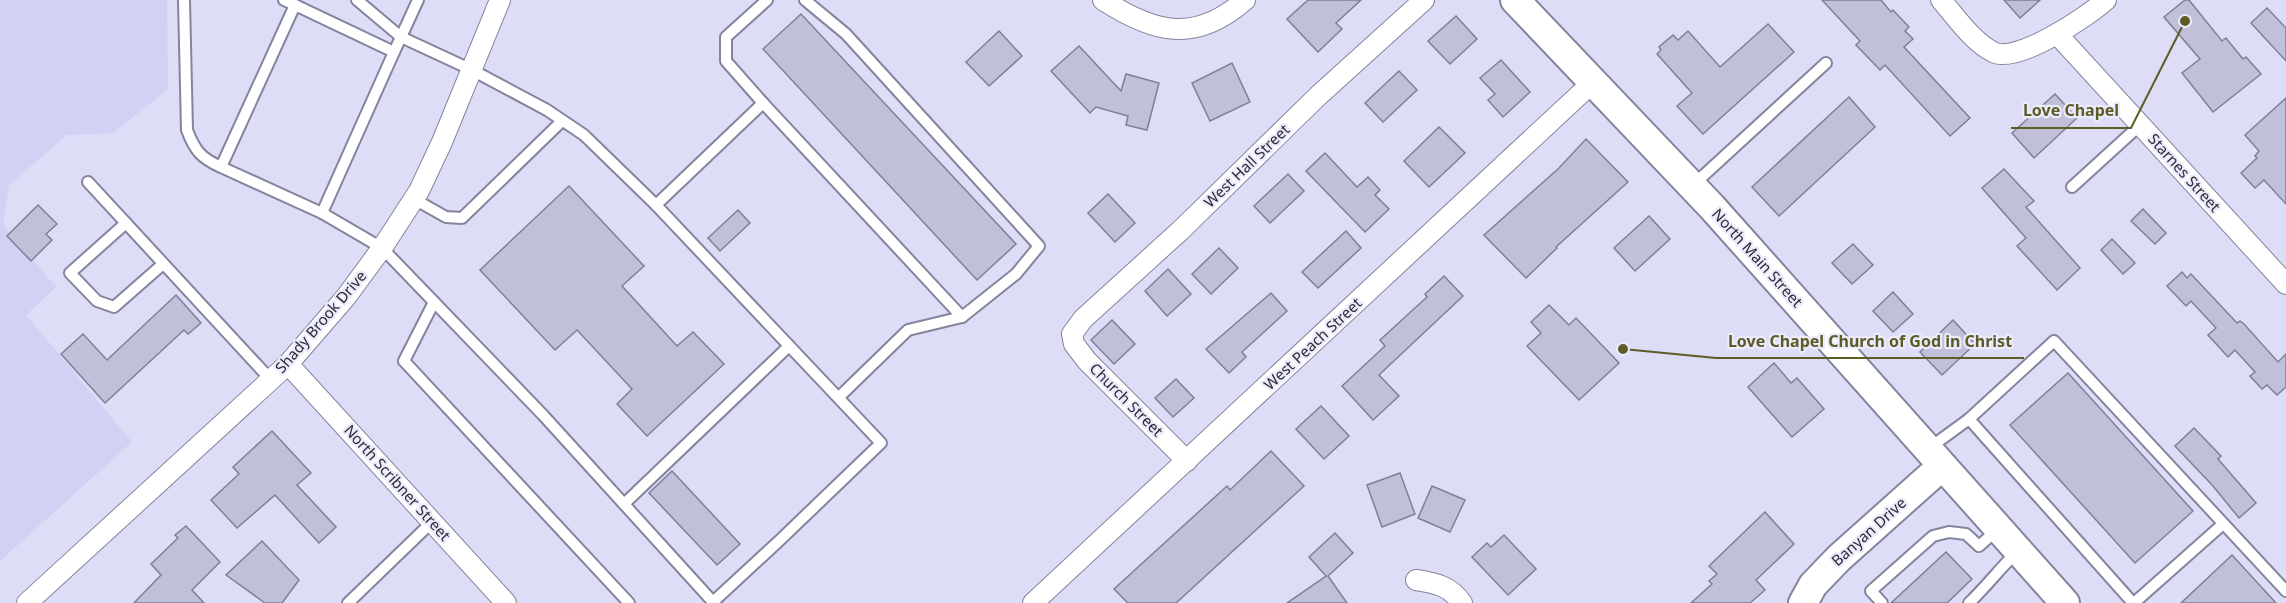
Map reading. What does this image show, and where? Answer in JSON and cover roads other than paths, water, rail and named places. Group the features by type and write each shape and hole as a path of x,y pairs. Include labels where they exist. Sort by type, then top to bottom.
{"main road":[{"name":"North Main Street","path":"1515,0 1691,186 2018,551 2059,601"},
{"name":"Banyan Drive","path":"1803,603 1813,585 1935,458"}],"street":[{"name":"Shady Brook Drive","path":"27,603 288,364 346,297 414,199 442,142 500,0"},
{"path":"1103,0 1130,17 1157,28 1180,30 1206,24 1228,13 1245,0"},
{"name":"West Hall Street","path":"1072,334 1083,320 1181,230 1318,96 1424,0"},
{"path":"1941,0 1979,42 1994,53 2009,55 2057,34 2092,12 2106,0"},
{"name":"Starnes Street","path":"2057,34 2286,284"},
{"name":"West Peach Street","path":"1032,603 1592,83"},
{"name":"Church Street","path":"1072,334 1074,344 1087,361 1187,461"},
{"name":"North Scribner Street","path":"288,364 506,603"},
{"path":"1416,580 1442,584 1455,593 1462,603"}],"lane":[{"path":"184,0 187,130 194,148 207,161 322,213 382,248 543,415 712,602 881,443 656,205 584,135 472,70 401,37 357,0"},
{"path":"284,0 394,52"},
{"path":"322,213 418,0"},
{"path":"767,0 726,37 726,61 962,317"},
{"path":"805,0 846,34 1039,246 1017,274 962,317 908,330 839,397"},
{"path":"221,167 295,5"},
{"path":"1691,186 1826,63"},
{"path":"656,205 763,103"},
{"path":"414,199 446,217 462,218 562,121"},
{"path":"2072,187 2140,125"},
{"path":"88,183 271,380"},
{"path":"126,223 70,273 97,302 114,307 163,264"},
{"path":"435,302 404,361 629,603"},
{"path":"1935,458 1969,419 2054,341 2286,591"},
{"path":"624,504 789,346"},
{"path":"1969,419 2133,603 2223,524"},
{"path":"348,603 432,522"},
{"path":"1882,603 1871,591 1934,536 1949,532 1966,534 1979,546 1998,529"},
{"path":"1969,603 1989,584 1995,572 2018,551"}],"place":[{"name":"Love Chapel","path":"2185,21"},
{"name":"Love Chapel Church of God in Christ","path":"1623,349"}]}
